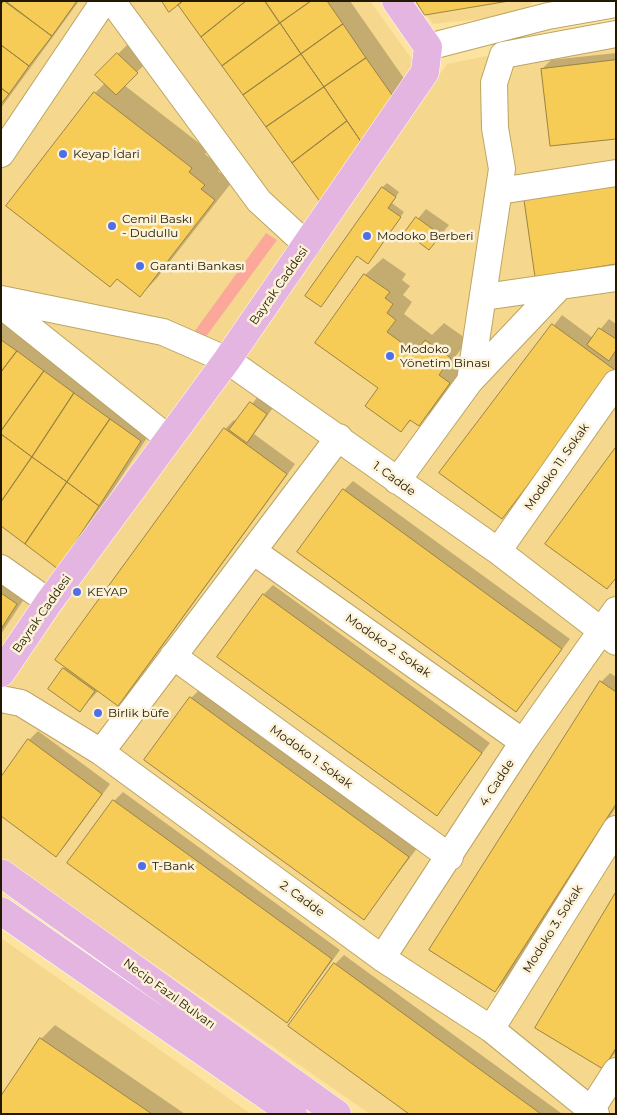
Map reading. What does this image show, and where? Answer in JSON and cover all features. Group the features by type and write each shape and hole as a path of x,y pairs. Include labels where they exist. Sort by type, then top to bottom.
{"main road":[{"path":"396,1 428,47"},
{"name":"Bayrak Caddesi","path":"1,673 48,602 227,360 307,245 425,72 428,47"},
{"name":"Necip Fazıl Bulvarı","path":"1,873 337,1114"},
{"path":"1,911 293,1114"}],"street":[{"path":"1,154 104,1"},
{"path":"112,1 259,201 307,245"},
{"path":"428,47 543,9 616,4"},
{"path":"470,381 502,169 495,128 494,82 503,55 616,34"},
{"path":"499,191 616,173"},
{"path":"484,297 616,278"},
{"path":"397,481 470,381 560,286"},
{"name":"1. Cadde","path":"1,299 162,332 227,360 339,437 397,481 498,551 608,636"},
{"path":"1,305 168,438"},
{"name":"Modoko 11. Sokak","path":"498,551 616,383"},
{"path":"101,752 339,437"},
{"name":"Modoko 2. Sokak","path":"253,551 523,742"},
{"path":"1,568 48,602"},
{"name":"4. Cadde","path":"382,958 450,857 523,742 608,636 616,610"},
{"name":"Modoko 1. Sokak","path":"173,656 450,857"},
{"name":"2. Cadde","path":"1,699 21,703 101,752 382,958 491,1029 594,1112"},
{"name":"Modoko 3. Sokak","path":"491,1029 616,829"},
{"path":"594,1112 616,1070"}],"shaded area":[{"path":"1,1 370,1 414,62 212,364 158,430 1,656"},
{"path":"417,1 533,1 525,14 433,24"},
{"path":"616,30 616,1114 370,1114 1,858 1,696 447,64"},
{"path":"266,233 277,240 199,346 189,339"},
{"path":"1,938 251,1114 1,1114"}],"building":[{"path":"4,1 52,36 29,66 1,45 1,5"},
{"path":"6,1 77,1 52,36"},
{"path":"162,1 183,1 169,12"},
{"path":"183,1 246,1 201,37 178,5"},
{"path":"246,1 265,1 280,23 222,66 201,37"},
{"path":"265,1 311,1 280,23"},
{"path":"311,1 327,1 343,24 301,54 280,23"},
{"path":"416,1 509,1 425,15"},
{"path":"280,23 301,54 243,95 222,66"},
{"path":"343,24 366,58 324,87 301,54"},
{"path":"1,45 29,66 9,94 1,88"},
{"path":"117,53 138,73 116,95 95,75"},
{"path":"301,54 324,87 266,127 243,95"},
{"path":"366,58 397,102 366,149 324,87"},
{"path":"616,60 616,139 550,146 541,69"},
{"path":"324,87 347,121 292,163 266,127"},
{"path":"1,88 9,94 1,104"},
{"path":"94,92 192,168 189,172 205,185 201,189 215,200 140,297 117,279 110,287 6,206"},
{"path":"347,121 366,149 326,210 292,163"},
{"path":"616,186 616,264 535,277 524,200"},
{"name":"Modoko Berberi","path":"382,187 396,197 388,208 401,217 368,264 357,256 321,307 305,296"},
{"path":"416,217 441,235 429,250 405,232"},
{"name":"Modoko Yönetim Binası","path":"364,274 390,292 385,298 393,304 387,313 396,320 387,332 416,353 425,340 451,358 439,375 450,383 419,426 410,420 401,432 365,406 378,388 315,343"},
{"path":"552,324 615,370 502,519 439,473"},
{"path":"599,328 616,339 616,350 609,361 587,345"},
{"path":"1,340 17,351 1,372"},
{"path":"17,351 44,371 1,431 1,372"},
{"path":"44,371 74,393 32,457 1,434 1,431"},
{"path":"74,393 110,419 67,482 32,457"},
{"path":"250,402 267,414 247,443 229,430"},
{"path":"110,419 141,441 99,506 67,482"},
{"path":"224,428 287,474 118,706 55,660"},
{"path":"1,434 32,457 1,502"},
{"path":"616,447 616,578 607,589 545,544"},
{"path":"32,457 67,482 25,544 1,526 1,502"},
{"path":"67,482 99,506 58,569 25,544"},
{"path":"343,489 562,649 516,712 297,552"},
{"path":"1,593 17,604 1,629"},
{"path":"263,594 482,753 437,816 217,657"},
{"path":"63,668 95,691 80,712 48,689"},
{"path":"600,681 616,692 616,804 495,992 429,950"},
{"path":"190,697 409,857 364,920 144,760"},
{"path":"28,739 102,794 56,857 1,816 1,777"},
{"path":"113,800 332,959 287,1023 67,863"},
{"path":"616,892 616,1048 603,1069 535,1028"},
{"path":"334,963 541,1114 409,1114 288,1026"},
{"path":"40,1038 152,1114 1,1114 1,1096"}],"place":[{"name":"Keyap İdari","path":"63,154"},
{"name":"Cemil Baskı - Dudullu","path":"112,226"},
{"name":"Modoko Berberi","path":"367,236"},
{"name":"Garanti Bankası","path":"140,266"},
{"name":"Modoko Yönetim Binası","path":"390,356"},
{"name":"KEYAP","path":"77,592"},
{"name":"Birlik büfe","path":"98,713"},
{"name":"T-Bank","path":"142,866"}]}
